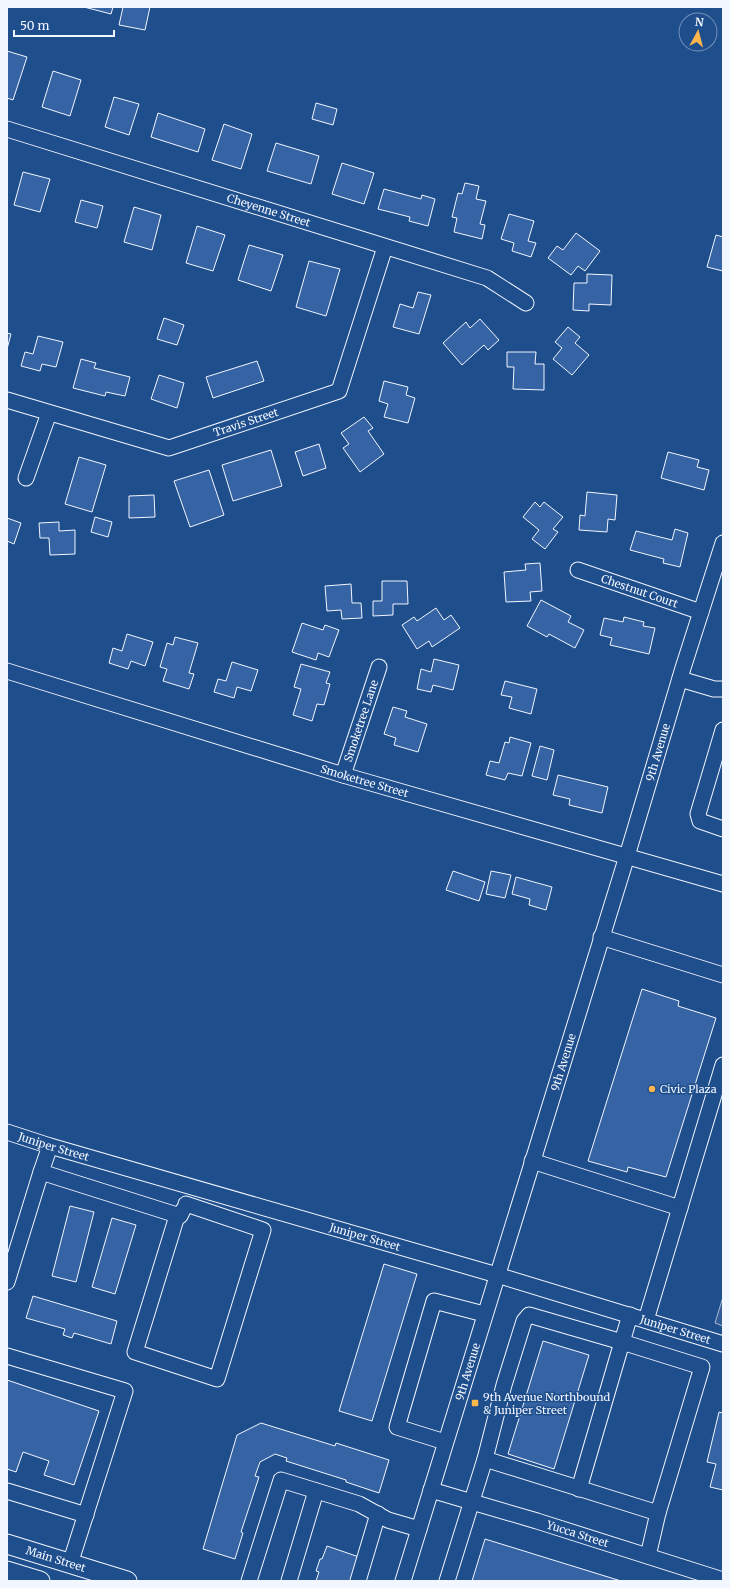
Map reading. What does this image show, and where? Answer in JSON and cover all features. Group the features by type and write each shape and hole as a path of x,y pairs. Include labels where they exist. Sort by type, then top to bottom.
{"main road":[{"name":"Main Street","path":"7,1544 127,1581"},
{"path":"7,1556 28,1563 67,1563"},
{"path":"7,1571 40,1581"}],"street":[{"name":"Cheyenne Street","path":"7,129 487,278 526,303"},
{"name":"Travis Street","path":"7,400 169,448 340,391 385,247"},
{"path":"26,478 49,413"},
{"name":"9th Avenue","path":"408,1580 419,1529 445,1442 723,543"},
{"name":"Chestnut Court","path":"578,570 701,612"},
{"name":"Smoketree Lane","path":"342,774 379,667"},
{"name":"Smoketree Street","path":"7,671 342,774 723,884"},
{"path":"682,673 717,680 723,685"},
{"path":"682,673 714,689 723,689"},
{"path":"723,730 698,814 700,821 723,829"},
{"path":"602,937 723,975"},
{"path":"646,1320 723,1065"},
{"name":"Juniper Street","path":"7,1132 50,1146 497,1275 723,1344"},
{"path":"7,1282 50,1146"},
{"path":"532,1161 680,1208"},
{"path":"41,1172 182,1210 263,1230 217,1379 135,1352 182,1210 192,1187"},
{"path":"445,1442 397,1427 434,1301 484,1314"},
{"path":"447,1581 485,1459 504,1385 524,1321 529,1315 702,1367 658,1513 648,1556"},
{"path":"579,1489 630,1315"},
{"path":"7,1356 125,1391 86,1514 67,1563"},
{"path":"485,1459 658,1513"},
{"path":"249,1581 281,1480 359,1504 388,1520 419,1529"},
{"name":"Yucca Street","path":"431,1490 723,1580"},
{"path":"7,1491 86,1514"},
{"path":"289,1581 316,1491"},
{"path":"358,1581 378,1514"}],"shaded area":[{"path":"723,1297 723,1326 715,1323"}],"building":[{"path":"84,7 113,7 111,14"},
{"path":"123,7 150,7 145,30 119,25"},
{"path":"7,51 27,57 13,100 7,98"},
{"path":"53,71 81,80 70,116 42,107"},
{"path":"114,97 139,104 129,135 105,127"},
{"path":"316,103 337,109 333,125 312,119"},
{"path":"158,113 205,129 198,152 151,137"},
{"path":"224,124 252,134 241,169 212,160"},
{"path":"276,143 319,156 311,184 267,171"},
{"path":"342,163 374,173 364,204 332,194"},
{"path":"23,172 50,179 40,212 14,205"},
{"path":"465,183 479,186 476,199 486,201 480,224 485,225 482,239 454,232 457,218 452,217 458,193 462,194"},
{"path":"384,189 421,199 422,195 435,199 428,226 409,221 410,217 378,209"},
{"path":"81,200 103,206 97,228 75,222"},
{"path":"134,207 161,215 152,250 124,242"},
{"path":"509,214 534,221 528,241 536,243 531,257 512,251 514,243 501,239"},
{"path":"197,226 225,235 213,271 186,263"},
{"path":"576,233 600,251 585,271 578,266 571,275 548,258 557,246 563,250"},
{"path":"716,235 723,237 723,271 707,267"},
{"path":"249,245 283,255 271,291 238,280"},
{"path":"309,261 340,269 326,316 296,307"},
{"path":"587,274 612,275 611,305 589,304 589,311 573,310 574,283 587,283"},
{"path":"418,292 431,295 419,334 393,327 400,304 413,308"},
{"path":"164,318 184,325 177,345 157,339"},
{"path":"480,319 499,340 488,350 484,345 462,365 443,343 466,322 470,328"},
{"path":"568,327 580,337 575,343 589,355 572,375 553,359 562,348 555,342"},
{"path":"7,333 11,334 7,349"},
{"path":"38,336 63,342 56,367 42,364 40,371 21,366 25,352 33,354"},
{"path":"507,352 536,352 535,364 544,364 544,390 513,389 514,367 507,367"},
{"path":"81,359 96,363 94,368 130,377 125,396 106,392 105,396 73,388"},
{"path":"257,361 264,381 213,398 206,377"},
{"path":"159,375 184,383 177,408 151,399"},
{"path":"384,381 408,387 406,395 415,398 408,423 384,417 388,404 379,401"},
{"path":"364,417 373,428 368,431 384,454 360,472 343,448 349,444 341,433"},
{"path":"319,444 326,468 303,476 295,452"},
{"path":"271,450 282,486 233,501 222,465"},
{"path":"668,452 699,460 697,467 709,470 704,490 661,478"},
{"path":"79,457 106,465 92,512 65,504"},
{"path":"209,470 224,515 190,527 174,481"},
{"path":"587,492 617,495 615,520 608,519 607,532 579,530 580,515 585,516"},
{"path":"154,495 155,517 129,518 129,496"},
{"path":"535,502 540,507 544,502 563,517 553,529 558,532 545,549 532,539 539,530 523,517"},
{"path":"95,517 112,522 108,537 91,532"},
{"path":"7,518 21,523 14,544 7,541"},
{"path":"59,522 59,531 75,530 75,554 50,555 49,538 40,538 39,523"},
{"path":"675,529 688,533 680,567 663,563 664,559 630,550 636,531 672,540"},
{"path":"540,563 542,591 530,592 531,601 506,602 504,572 526,570 525,564"},
{"path":"382,581 407,581 408,604 393,604 393,615 373,616 373,601 382,601"},
{"path":"351,584 352,603 361,603 362,618 342,619 341,610 327,611 325,586"},
{"path":"541,600 571,616 568,622 584,630 575,648 549,634 547,637 527,626"},
{"path":"436,608 444,620 451,615 460,628 432,647 429,641 417,649 402,625 414,617 417,621"},
{"path":"624,617 644,622 643,626 655,628 649,654 610,645 612,638 600,635 604,618 623,622"},
{"path":"302,623 323,630 325,625 339,630 329,657 318,653 316,660 292,652"},
{"path":"127,634 153,642 145,666 131,661 128,669 109,663 113,648 122,651"},
{"path":"175,637 198,643 189,673 194,674 189,689 163,681 167,669 160,667 167,643 173,645"},
{"path":"434,659 459,665 453,690 433,685 431,692 417,689 421,669 431,672"},
{"path":"232,662 258,670 251,691 237,687 234,698 214,692 218,679 226,681"},
{"path":"301,664 330,672 326,683 330,684 324,705 317,704 312,721 293,715 301,689 294,687"},
{"path":"505,681 537,689 531,714 509,708 512,697 501,695"},
{"path":"393,707 407,711 405,717 427,724 418,752 394,745 396,738 384,734"},
{"path":"510,737 531,743 522,776 508,773 505,780 486,775 490,761 499,763 505,742 509,743"},
{"path":"540,746 554,750 547,780 532,776"},
{"path":"558,775 608,787 602,813 569,805 570,799 553,795"},
{"path":"453,871 485,882 479,901 446,890"},
{"path":"491,871 511,875 505,898 486,894"},
{"path":"516,877 552,887 546,910 529,905 530,899 512,894"},
{"name":"Civic Plaza","path":"642,989 679,1001 678,1006 716,1018 666,1177 628,1167 627,1172 588,1161"},
{"path":"70,1206 94,1212 76,1282 52,1276"},
{"path":"112,1218 136,1225 115,1294 92,1287"},
{"path":"384,1264 417,1274 372,1421 339,1411"},
{"path":"33,1296 117,1321 111,1344 74,1333 72,1338 63,1335 65,1329 26,1318"},
{"path":"543,1341 589,1355 554,1469 508,1454"},
{"path":"7,1380 99,1411 74,1485 44,1475 49,1461 23,1452 16,1472 7,1469"},
{"path":"719,1412 723,1413 723,1490 710,1487 716,1464 707,1462"},
{"path":"261,1423 335,1446 336,1443 389,1460 379,1493 346,1482 346,1480 286,1461 287,1458 275,1454 260,1462 255,1476 259,1477 241,1532 243,1533 235,1559 203,1549 237,1435"},
{"path":"485,1539 621,1581 472,1581"},
{"path":"327,1546 359,1557 352,1581 316,1581 319,1572 316,1571"}],"place":[{"name":"Civic Plaza","path":"652,1089"},
{"name":"9th Avenue Northbound & Juniper Street","path":"475,1403"}]}
